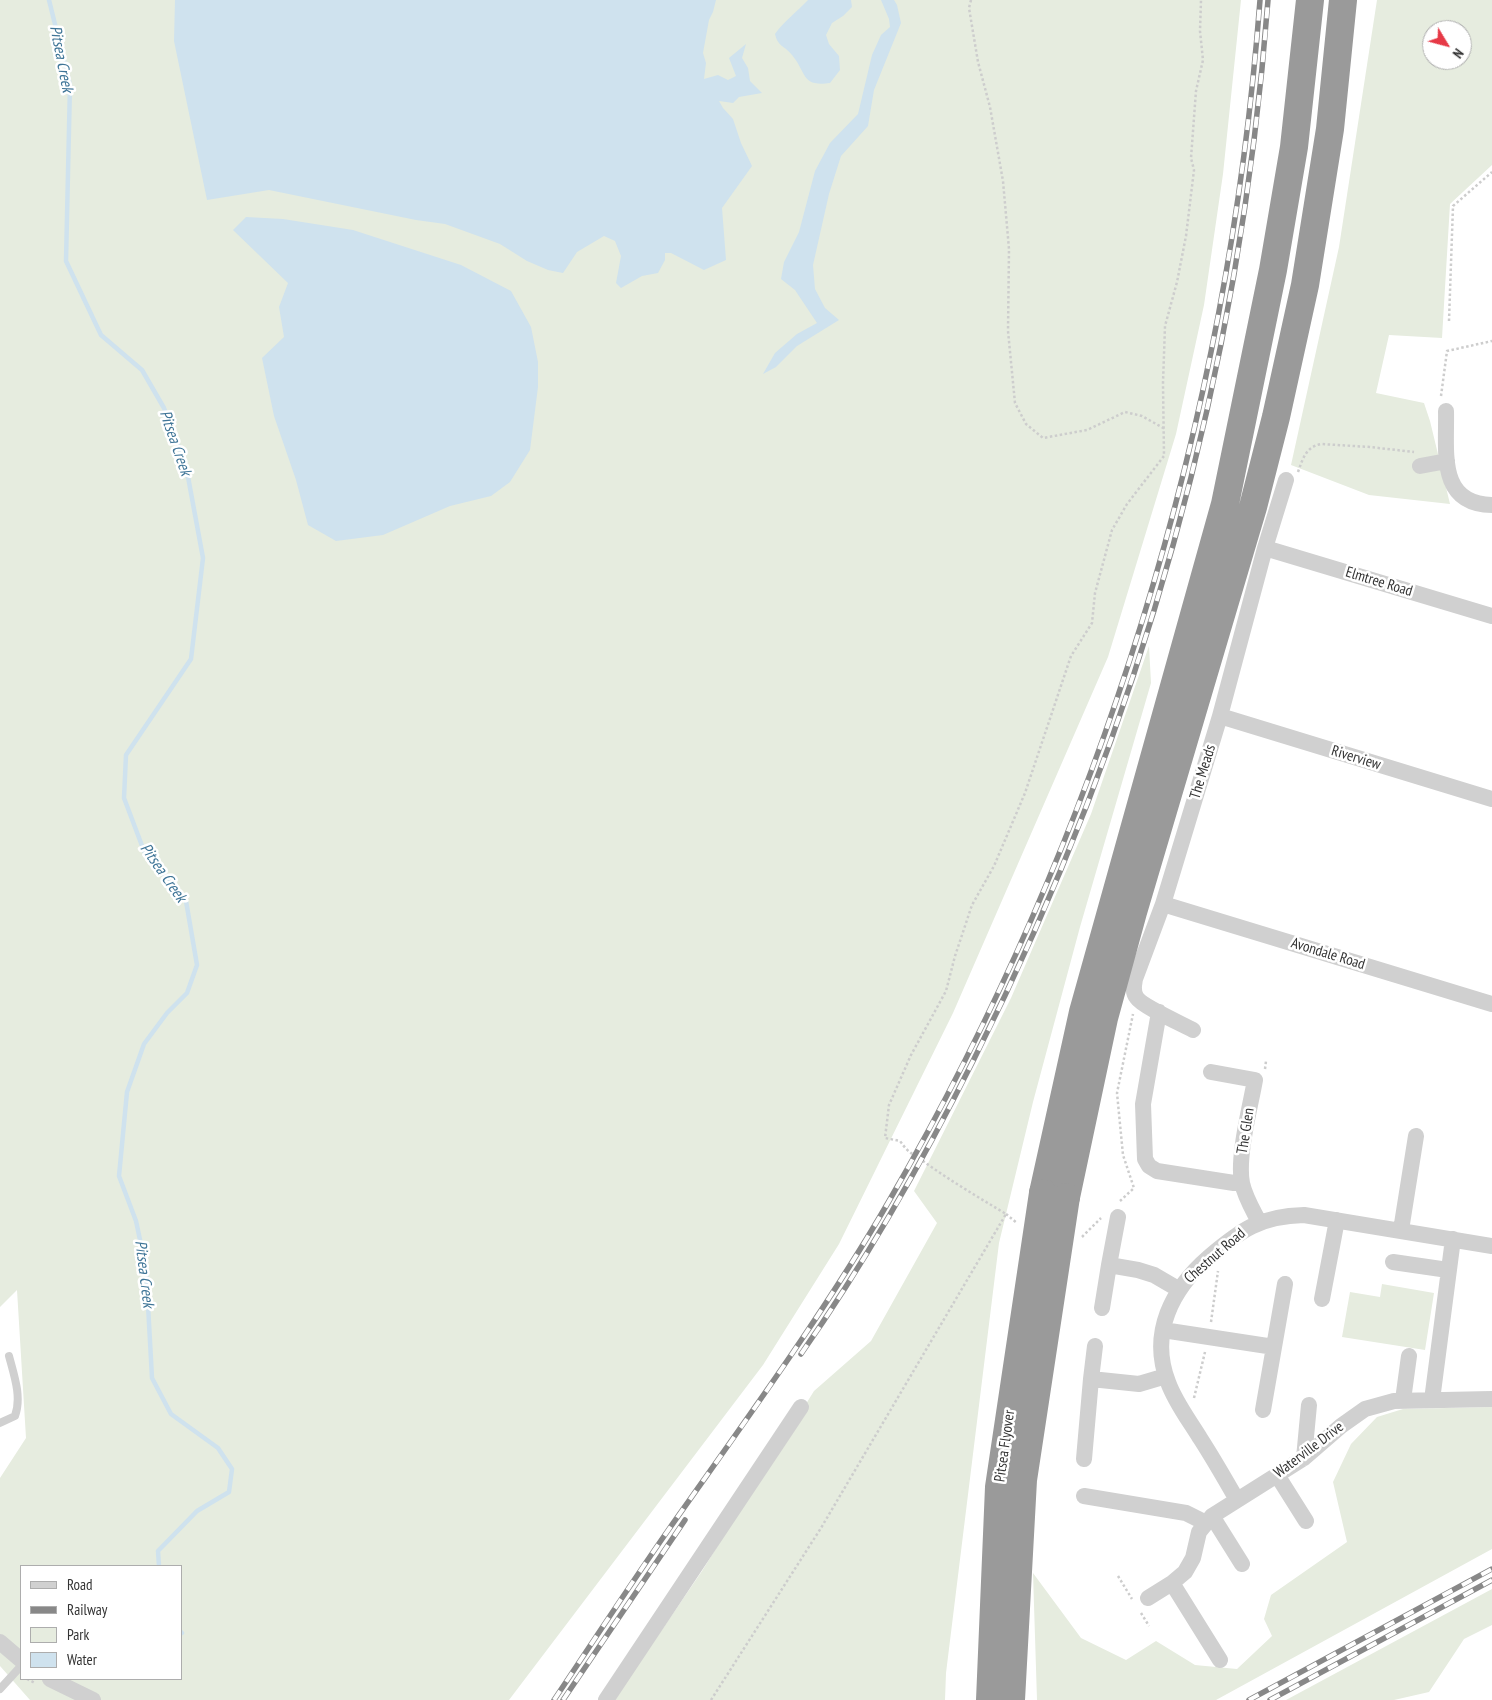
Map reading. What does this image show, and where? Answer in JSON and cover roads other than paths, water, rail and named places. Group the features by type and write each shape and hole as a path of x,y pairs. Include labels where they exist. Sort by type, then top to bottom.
{"highway":[{"path":"1054,1195 1082,1012 1225,504 1273,270 1294,147 1310,0"},
{"path":"1054,1195 1133,912 1248,525 1276,417 1305,285 1328,139 1343,0"},
{"name":"Pitsea Flyover","path":"990,1700 999,1487 1054,1195"},
{"name":"Pitsea Flyover","path":"1011,1700 1023,1480 1054,1195"},
{"path":"976,1700 999,1487"},
{"path":"1013,1668 1015,1700"}],"street":[{"path":"1446,411 1450,481 1462,497 1476,504 1492,505"},
{"path":"1420,466 1448,460"},
{"name":"The Meads","path":"1159,1012 1136,998 1133,990 1135,979 1163,904 1220,716 1265,548 1286,480"},
{"name":"Elmtree Road","path":"1265,548 1492,616"},
{"name":"Riverview","path":"1220,716 1492,799"},
{"name":"Avondale Road","path":"1163,904 1492,1004"},
{"path":"1194,1030 1159,1012 1143,1104 1145,1159 1149,1166 1157,1171 1234,1183"},
{"name":"The Glen","path":"1211,1072 1255,1080 1241,1172 1245,1194 1259,1222"},
{"path":"1401,1230 1416,1136"},
{"path":"1102,1308 1109,1265 1113,1212"},
{"name":"Chestnut Road","path":"1237,1500 1173,1394 1162,1359 1163,1330 1166,1316 1178,1289 1188,1277 1223,1245 1245,1230 1259,1222 1291,1215 1337,1220 1492,1246"},
{"path":"1322,1299 1337,1220"},
{"path":"1432,1400 1453,1239"},
{"path":"1393,1262 1448,1270"},
{"path":"1109,1265 1154,1275 1178,1289"},
{"path":"1263,1410 1285,1284"},
{"path":"1163,1330 1274,1347"},
{"path":"1084,1459 1095,1346"},
{"path":"1403,1400 1409,1356"},
{"path":"1091,1379 1139,1384 1166,1376"},
{"name":"Waterville Drive","path":"1209,1520 1304,1458 1341,1426 1365,1409 1387,1402 1403,1400 1492,1399"},
{"path":"1304,1458 1309,1406"},
{"path":"606,1700 801,1408"},
{"path":"1277,1475 1306,1521"},
{"path":"1084,1496 1186,1513 1209,1520 1242,1564"},
{"path":"1140,1603 1172,1583 1190,1566 1199,1532 1209,1520"},
{"path":"1172,1583 1220,1660"},
{"path":"0,1642 20,1659"},
{"path":"52,1680 93,1700"}],"lane":[{"path":"0,1423 15,1416 18,1408 17,1387 9,1356"},
{"path":"0,1689 20,1667"}],"water":[{"path":"175,0 716,0 709,20 703,53 706,63 704,79 718,75 728,80 736,76 729,58 746,44 742,58 748,68 750,81 762,93 739,97 733,103 719,101 733,119 741,143 752,166 722,208 726,260 704,270 671,253 665,253 665,260 658,273 642,276 621,288 616,283 621,256 615,241 604,236 577,252 563,273 548,270 527,261 500,244 445,224 416,220 269,190 207,200 174,41"},
{"path":"808,0 851,0 852,7 832,23 826,35 829,44 839,56 840,70 830,83 821,84 809,81 792,55 780,44 775,34"},
{"path":"881,0 894,0 901,23 874,90 868,126 841,156 829,194 813,265 815,289 825,308 839,320 797,346 776,367 763,374 775,353 797,334 817,323 795,290 781,279 784,262 799,232 815,171 830,143 858,114 872,55 881,35 890,27 889,19"},
{"path":"246,217 283,219 353,230 461,265 511,291 531,327 538,362 538,387 530,450 510,482 491,496 450,506 383,535 336,541 308,525 296,480 274,416 262,358 284,337 279,307 288,283 233,230"}],"waterway":[{"name":"Pitsea Creek","path":"49,0 70,85 66,261 101,335 142,370 164,408 186,466 203,558 191,659 126,755 124,798 144,851 186,901 197,965 187,993 167,1013 144,1044 127,1092 119,1176 136,1221 146,1268 152,1378 171,1414 218,1448 232,1469 229,1492 197,1511 158,1551 159,1565"}],"railway":[{"path":"554,1700 654,1550 783,1367 864,1243 889,1201 964,1061 1032,918 1091,771 1142,622 1184,469 1218,314 1244,158 1260,0"},
{"path":"801,1354 893,1210 935,1135 974,1059 1033,933 1086,806 1133,676 1173,544 1207,411 1234,275 1254,138 1268,0"},
{"path":"563,1700 685,1520"},
{"path":"1249,1700 1492,1569"},
{"path":"1270,1700 1492,1580"}]}
